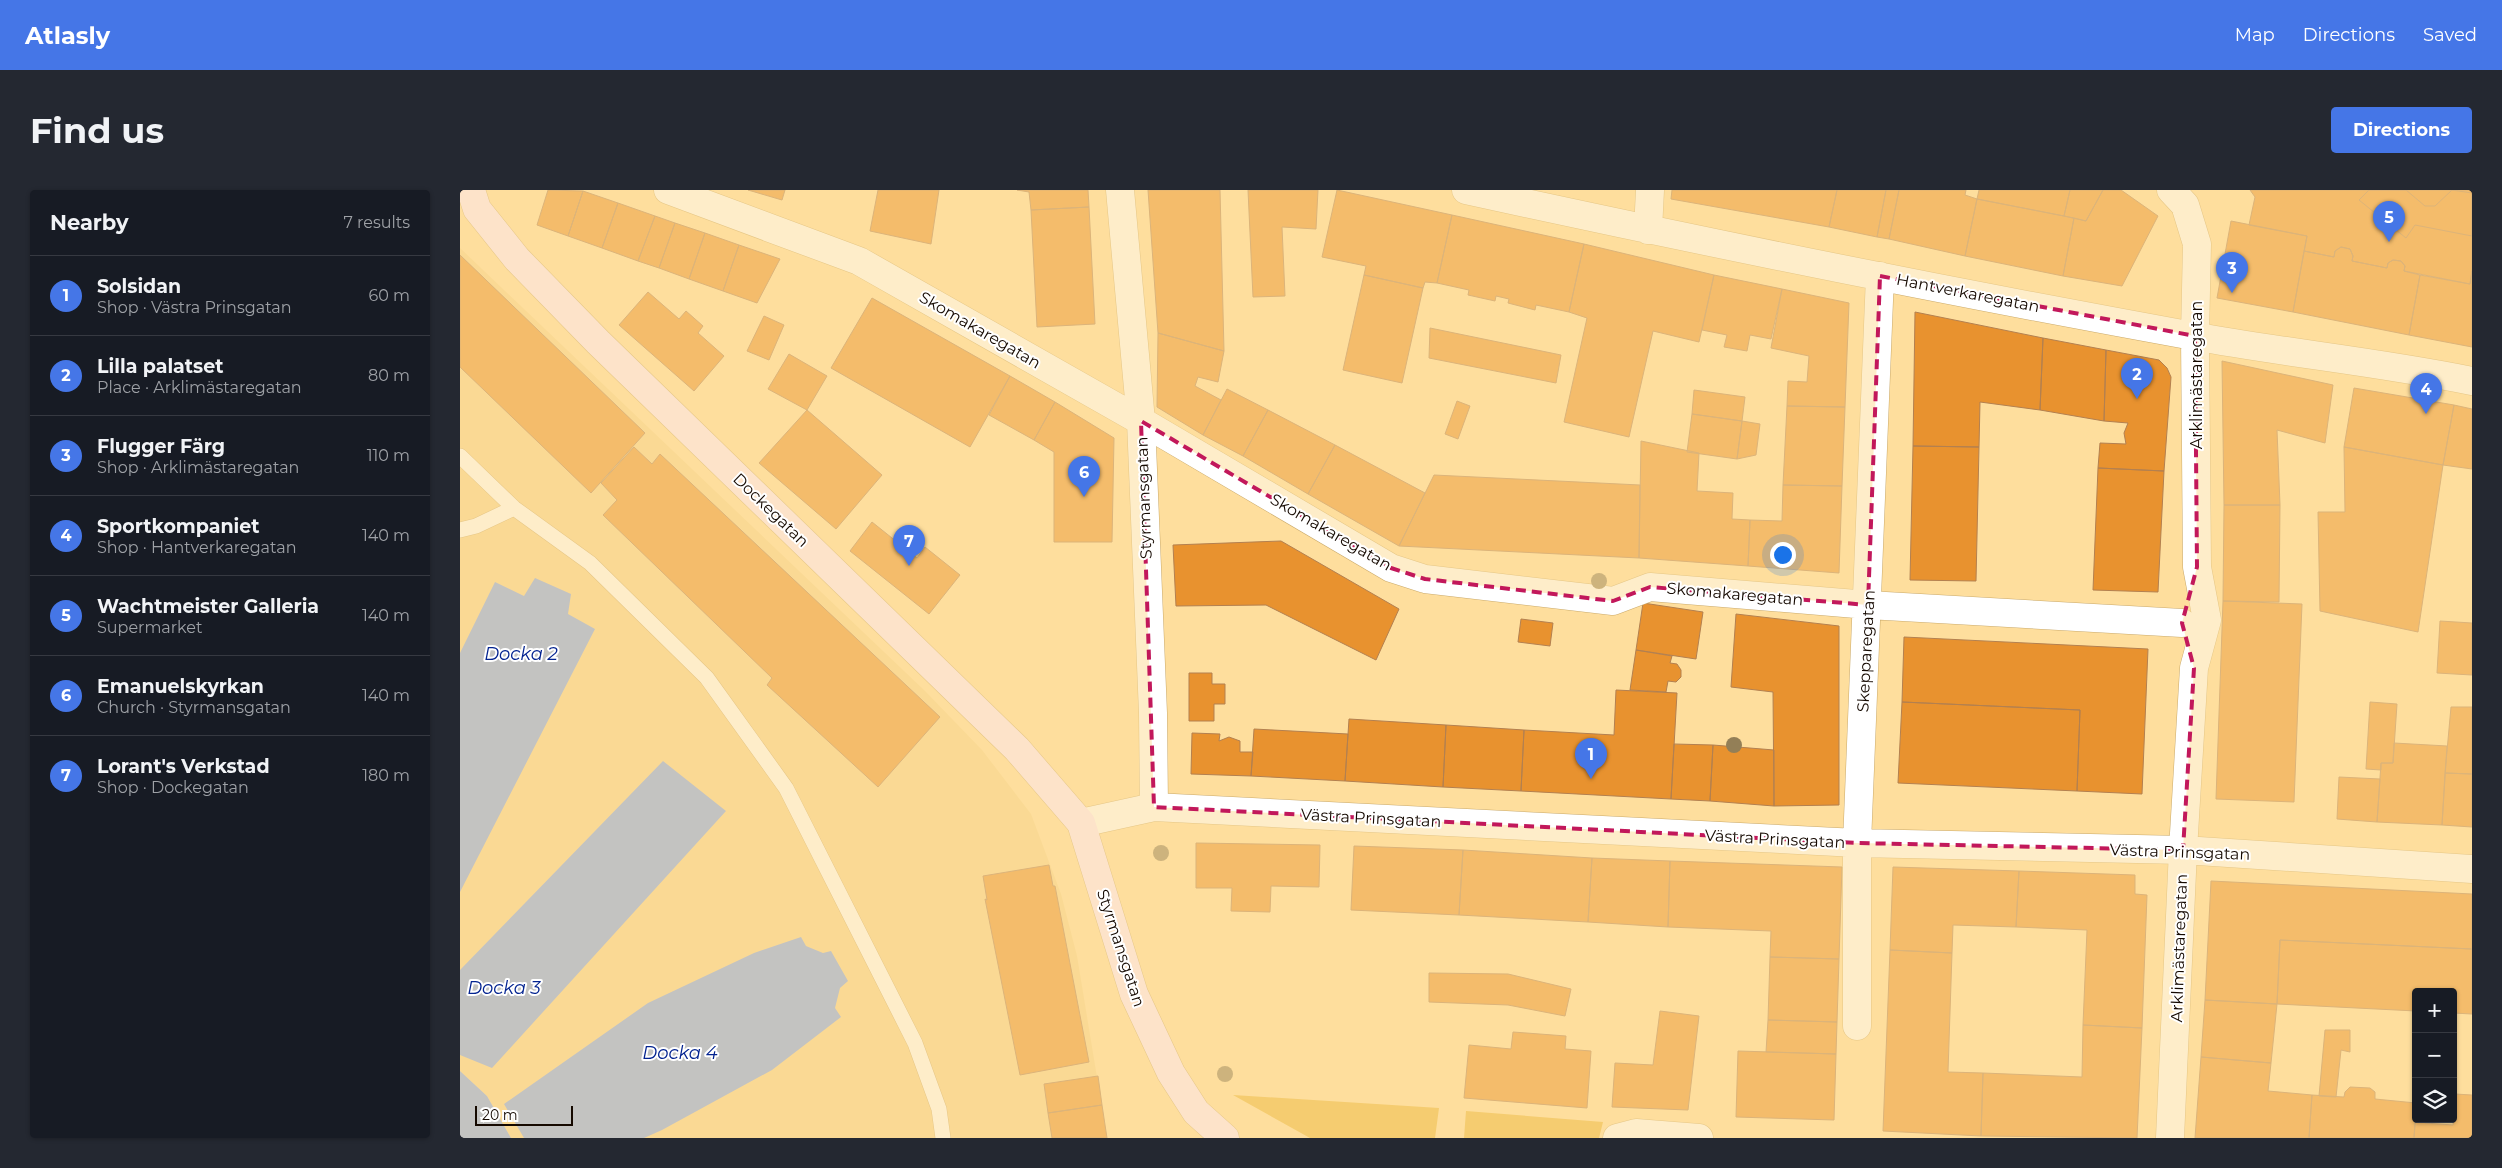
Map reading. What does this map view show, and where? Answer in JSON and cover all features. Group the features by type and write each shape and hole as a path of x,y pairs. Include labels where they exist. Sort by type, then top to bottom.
{"street":[{"name":"Skomakaregatan","path":"668,190 859,261 1141,421 1391,568 1425,579 1613,602 1650,587 1868,605 2182,623"},
{"name":"Styrmansgatan","path":"1120,190 1141,421 1153,713 1154,807"},
{"name":"Hantverkaregatan","path":"1466,190 1648,230 2195,336 2472,380"},
{"path":"1648,230 1650,190"},
{"name":"Arklimästaregatan","path":"2170,1138 2183,850 2194,668 2207,620 2197,567 2195,336 2197,244 2185,205 2171,190"},
{"name":"Dockegatan","path":"470,200 517,259 598,342 991,723 1017,749 1081,823"},
{"name":"Skepparegatan","path":"1857,1026 1857,844 1880,276"},
{"name":"Arklimästaregatan","path":"2194,668 2182,623 2197,567"},
{"name":"Västra Prinsgatan","path":"1081,823 1154,807 1857,844 2183,850 2472,869"},
{"name":"Styrmansgatan","path":"1081,823 1134,994 1171,1073 1196,1112 1225,1138"},
{"path":"1617,1138 1636,1132 1699,1138"}],"lane":[{"path":"460,456 514,508 590,563 707,678 786,788 915,1043 939,1109 943,1138"},
{"path":"460,530 476,526 514,508"}],"highlighted area":[{"path":"1880,276 2195,336 2197,567 2182,623 2194,668 2183,850 1857,843 1154,807 1141,421 1391,568 1425,579 1613,601 1650,587 1868,605"}],"shaded area":[{"path":"460,248 925,691 982,750 1031,814 1061,894 1077,956 1107,1138 511,1138 487,1096 460,1071"},
{"path":"1233,1095 1439,1108 1435,1138 1310,1138"},
{"path":"1466,1111 1603,1122 1599,1138 1464,1138"}],"water":[{"name":"Docka 2","path":"535,578 571,594 568,614 595,629 460,892 460,653 495,582 524,596"},
{"name":"Docka 3","path":"663,761 726,811 492,1068 460,1055 460,970"},
{"name":"Docka 4","path":"801,937 806,946 823,953 831,951 848,981 840,988 835,1008 841,1017 772,1070 644,1138 524,1138 504,1104 648,1003 754,953"},
{"path":"460,1071 487,1096 511,1138 460,1138"}],"building":[{"path":"548,190 583,191 568,236 537,225"},
{"path":"748,190 785,190 782,200"},
{"path":"878,190 939,190 931,244 870,231"},
{"path":"1017,190 1088,190 1089,207 1031,210 1029,192"},
{"path":"1148,190 1220,190 1224,351 1158,333"},
{"path":"1248,190 1318,190 1316,229 1282,227 1285,296 1253,297"},
{"path":"1337,190 1452,215 1437,283 1425,282 1423,288 1364,275 1366,266 1322,257"},
{"path":"1672,190 1837,190 1829,227 1671,199"},
{"path":"1837,190 1886,190 1877,237 1829,227"},
{"path":"1886,190 1899,190 1889,239 1877,237"},
{"path":"1899,190 1966,190 1965,195 1977,199 1965,256 1889,239"},
{"path":"1979,190 2070,190 2064,216 1977,199"},
{"path":"2070,190 2103,190 2086,221 2064,216"},
{"path":"2103,190 2121,190 2158,216 2122,286 2063,276 2074,218 2086,221"},
{"path":"2250,190 2472,190 2472,271 2470,284 2404,271 2405,266 2401,261 2393,260 2388,263 2387,268 2352,261 2353,256 2350,249 2341,247 2335,251 2334,257 2304,251 2307,236 2249,225 2255,197"},
{"path":"2369,190 2406,190 2425,206 2435,206 2452,190 2472,193 2472,236 2415,225 2406,238 2359,200"},
{"path":"583,191 618,203 602,248 568,236"},
{"path":"1977,199 2074,218 2063,276 1965,256"},
{"path":"618,203 655,216 638,261 602,248"},
{"path":"1089,207 1095,324 1037,327 1031,210"},
{"path":"1452,215 1584,244 1569,312 1536,305 1535,310 1508,303 1509,299 1496,296 1495,301 1468,295 1469,290 1437,283"},
{"path":"655,216 675,223 659,268 638,261"},
{"path":"2231,221 2307,236 2293,312 2217,298"},
{"path":"675,223 705,233 689,279 659,268"},
{"path":"705,233 739,245 723,291 689,279"},
{"path":"1584,244 1714,275 1699,342 1653,331 1629,437 1564,422 1587,318 1569,312"},
{"path":"739,245 780,259 757,303 723,291"},
{"path":"2341,247 2350,249 2353,256 2352,261 2387,268 2388,263 2393,260 2401,261 2405,266 2404,271 2420,275 2409,335 2293,312 2304,251 2334,257 2335,251"},
{"path":"460,255 645,433 591,493 460,367"},
{"path":"2472,271 2472,347 2409,335 2420,275 2470,284"},
{"path":"1364,275 1423,288 1402,383 1343,370"},
{"path":"1714,275 1782,289 1771,339 1750,335 1747,351 1724,347 1727,335 1702,330"},
{"path":"1782,289 1849,303 1845,407 1787,406 1788,381 1807,382 1809,356 1771,348"},
{"path":"648,292 679,319 686,311 703,326 698,333 724,356 694,391 619,325"},
{"path":"872,298 1010,376 970,447 831,368"},
{"path":"1915,312 2043,338 2040,410 1980,402 1979,447 1913,446"},
{"path":"764,316 784,325 769,360 747,351"},
{"path":"1430,328 1561,355 1556,383 1429,358"},
{"path":"1158,333 1224,351 1218,382 1198,377 1195,386 1221,400 1203,435 1157,407"},
{"path":"2043,338 2106,350 2104,421 2040,410"},
{"path":"2106,350 2159,360 2167,368 2171,377 2164,471 2098,468 2100,443 2126,444 2124,433 2128,423 2104,421"},
{"path":"789,354 827,376 807,410 768,389"},
{"path":"2222,361 2333,385 2325,443 2277,430 2280,505 2224,505"},
{"path":"1010,376 1055,402 1034,440 989,415"},
{"path":"2354,388 2454,405 2443,465 2344,447"},
{"path":"1227,389 1268,410 1243,456 1203,435"},
{"path":"1694,390 1745,397 1742,421 1692,414"},
{"path":"1457,401 1470,406 1458,439 1445,434"},
{"path":"1055,402 1114,438 1112,542 1054,542 1054,452 1034,440"},
{"path":"2454,405 2472,409 2472,469 2443,465"},
{"path":"1787,406 1845,407 1842,486 1783,485"},
{"path":"807,410 882,475 836,529 759,463"},
{"path":"1268,410 1335,445 1308,494 1243,456"},
{"path":"1692,414 1742,421 1737,459 1687,452"},
{"path":"1742,421 1760,424 1756,455 1737,459"},
{"path":"1641,441 1699,453 1697,491 1733,493 1732,519 1750,520 1748,566 1639,558"},
{"path":"1335,445 1425,493 1399,546 1308,494"},
{"path":"1913,446 1979,447 1976,581 1910,580"},
{"path":"634,447 652,464 660,454 940,717 878,787 767,685 772,678 603,515 617,500 601,483"},
{"path":"2344,447 2443,465 2418,632 2320,611 2318,512 2345,512"},
{"path":"2098,468 2164,471 2158,592 2093,590"},
{"path":"1434,475 1640,485 1639,558 1399,546"},
{"path":"1783,485 1842,486 1839,573 1748,566 1750,520 1782,521"},
{"path":"2224,505 2280,505 2279,602 2223,601"},
{"path":"872,522 917,558 925,547 960,575 929,614 850,551"},
{"path":"1281,541 1399,609 1376,660 1266,605 1176,606 1173,545"},
{"path":"2223,601 2302,604 2294,802 2216,799"},
{"path":"1643,603 1703,612 1696,659 1636,650"},
{"path":"1736,614 1839,626 1839,805 1774,806 1773,692 1731,687"},
{"path":"1521,619 1553,623 1550,646 1518,642"},
{"path":"2440,621 2472,623 2472,675 2437,673"},
{"path":"1904,637 2148,649 2142,794 2077,791 2080,710 1902,702"},
{"path":"1636,650 1672,656 1670,663 1677,664 1681,670 1681,677 1676,682 1668,681 1666,692 1630,690"},
{"path":"1189,673 1212,673 1212,684 1225,684 1225,704 1214,704 1214,721 1189,721"},
{"path":"1616,690 1677,693 1671,799 1521,791 1524,730 1614,735"},
{"path":"1902,702 2080,710 2077,791 1898,783"},
{"path":"2370,702 2397,704 2393,763 2381,763 2381,770 2366,769"},
{"path":"2451,707 2472,707 2472,774 2445,773"},
{"path":"1349,719 1446,725 1443,787 1345,781"},
{"path":"1446,725 1524,730 1521,791 1443,787"},
{"path":"1254,729 1348,734 1345,781 1251,776"},
{"path":"1192,733 1220,734 1219,741 1229,737 1240,741 1240,752 1253,752 1251,776 1191,774"},
{"path":"2394,743 2447,746 2442,825 2377,822 2381,763 2393,763"},
{"path":"1674,744 1713,745 1710,801 1671,799"},
{"path":"1713,745 1774,750 1774,806 1710,801"},
{"path":"2445,773 2472,774 2472,827 2442,825"},
{"path":"2339,777 2380,779 2377,822 2337,819"},
{"path":"1196,843 1320,845 1319,887 1271,886 1270,912 1231,911 1232,888 1196,888"},
{"path":"1354,846 1463,850 1459,915 1351,910"},
{"path":"1463,850 1592,858 1588,922 1459,915"},
{"path":"1592,858 1670,861 1668,927 1588,922"},
{"path":"1670,861 1842,867 1839,959 1770,957 1771,931 1668,927"},
{"path":"1049,865 1053,886 1055,886 1089,1062 1020,1075 985,899 987,900 983,876"},
{"path":"1893,867 2019,871 2016,927 1953,925 1952,953 1890,950"},
{"path":"2019,871 2135,875 2135,894 2147,895 2142,1028 2083,1025 2087,930 2016,927"},
{"path":"2211,881 2472,894 2472,949 2280,940 2277,1004 2205,1000"},
{"path":"2280,940 2472,949 2472,1014 2457,1013 2457,988 2412,988 2412,1011 2277,1004"},
{"path":"1890,950 1952,953 1948,1072 1983,1073 1981,1136 1883,1131"},
{"path":"1770,957 1839,959 1837,1022 1768,1020"},
{"path":"1429,973 1508,974 1571,989 1565,1016 1508,1005 1429,1002"},
{"path":"2205,1000 2277,1004 2271,1063 2201,1057"},
{"path":"1660,1011 1699,1016 1688,1110 1612,1107 1615,1063 1653,1065"},
{"path":"1768,1020 1837,1022 1836,1054 1766,1052"},
{"path":"2083,1025 2142,1028 2137,1138 1981,1136 1983,1073 2082,1077"},
{"path":"2325,1030 2350,1030 2350,1052 2341,1050 2336,1097 2319,1096"},
{"path":"1513,1032 1566,1036 1565,1049 1591,1051 1587,1108 1464,1098 1469,1045 1511,1049"},
{"path":"1738,1051 1836,1054 1834,1120 1736,1117"},
{"path":"2201,1057 2271,1063 2268,1091 2312,1095 2309,1138 2195,1138"},
{"path":"1098,1076 1102,1105 1048,1113 1044,1084"},
{"path":"2350,1087 2370,1088 2375,1092 2375,1099 2412,1103 2412,1123 2415,1123 2414,1138 2309,1138 2312,1095 2344,1097 2345,1092"},
{"path":"2457,1094 2472,1095 2472,1138 2414,1138 2415,1123 2453,1125 2453,1123 2457,1123"},
{"path":"1102,1105 1107,1138 1052,1138 1048,1113"}],"place":[{"name":"Wachtmeister Galleria","path":"2389,242"},
{"name":"Flugger Färg","path":"2232,293"},
{"name":"Lilla palatset","path":"2137,399"},
{"name":"Sportkompaniet","path":"2426,414"},
{"name":"Emanuelskyrkan","path":"1084,497"},
{"name":"Lorant's Verkstad","path":"909,566"},
{"name":"Solsidan","path":"1591,779"}]}
